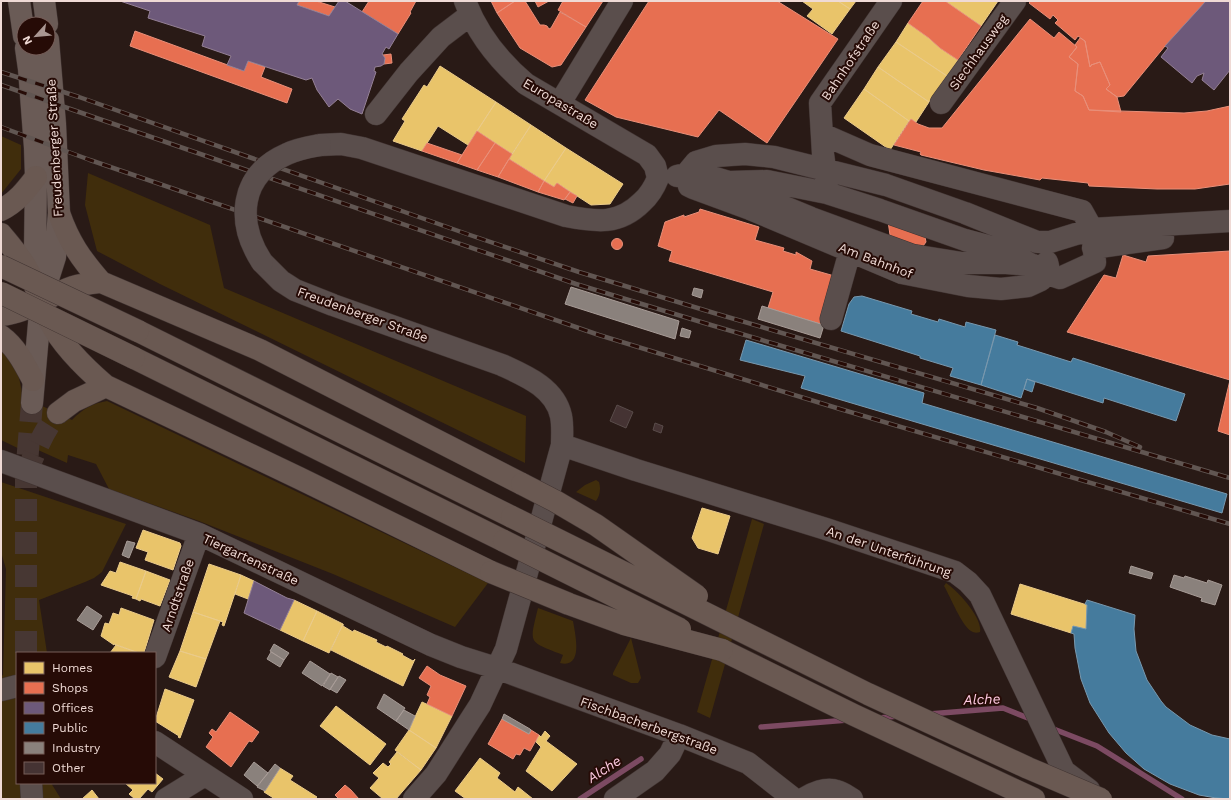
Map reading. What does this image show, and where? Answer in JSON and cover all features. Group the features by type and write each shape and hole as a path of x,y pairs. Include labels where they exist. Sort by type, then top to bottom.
{"highway":[{"path":"1,210 22,195 36,177"},
{"path":"59,213 66,233 84,263 101,282 260,350 555,501 596,525 753,636"},
{"path":"1,234 14,249 28,272 50,322 64,342 89,371 106,386 306,481 491,572 569,604 624,624 722,650"},
{"path":"1,266 138,331 868,694 1028,768 1100,799"},
{"path":"1,315 9,314 74,286 101,282"},
{"path":"1,293 854,715 1034,799"},
{"path":"1,336 9,342 23,360 33,380"},
{"path":"58,413 74,401 106,386"}],"main road":[{"path":"19,1 21,16"},
{"path":"44,1 46,16"},
{"name":"Freudenberger Straße","path":"27,56 36,177 35,251 41,301"},
{"name":"Freudenberger Straße","path":"32,403 41,301 55,257 59,213 55,124 49,56"}],"street":[{"path":"560,103 622,1"},
{"name":"Bahnhofstraße","path":"854,243 835,234 827,227 830,187 822,134 820,103 891,1"},
{"name":"Siechhausweg","path":"941,103 1015,1"},
{"name":"Europastraße","path":"376,114 409,72 468,8 486,40 512,72 526,84 648,155 655,166 658,178"},
{"path":"729,182 767,181 830,187 886,185 965,213 1060,278 1095,262 1093,238 1082,211 870,155 822,134"},
{"name":"Freudenberger Straße","path":"414,799 436,774 480,705 508,642 562,445 561,416 557,404 547,391 528,377 502,365 333,305 295,290 281,281 262,262 250,240 246,224 246,210 247,198 251,187 260,173 271,163 287,154 302,148 342,144 362,148 566,216 583,220 606,220 624,216 648,197 655,187 658,178"},
{"path":"698,174 696,162 716,156 745,154 774,157 830,187 880,210 925,242 962,263 1006,263 1034,261 1050,242 1230,221"},
{"path":"658,178 698,174 729,182 827,227"},
{"name":"Am Bahnhof","path":"698,174 689,186 750,209 854,243 902,273 968,286 1002,289 1028,286 1041,280 1034,261"},
{"path":"1093,238 1164,238"},
{"path":"831,319 854,243 912,255 925,242 965,240 1010,252 1034,261"},
{"name":"An der Unterführung","path":"562,445 636,470 826,529 955,572 968,582 980,596 1064,770 1100,799"},
{"name":"Tiergartenstraße","path":"1,461 198,534 431,645 461,657 496,668"},
{"name":"Arndtstraße","path":"156,654 198,534"},
{"name":"Fischbacherbergstraße","path":"496,668 679,735 748,763 794,799"},
{"path":"1,690 16,686"},
{"path":"615,799 655,771 670,754 679,735"},
{"path":"156,743 242,799"},
{"path":"166,799 205,775"},
{"path":"31,784 32,799"},
{"path":"803,799 822,791 830,790 838,791 852,799"}],"shaded area":[{"path":"1,136 21,145 21,169 1,194"},
{"path":"88,173 210,225 224,288 526,416 525,463 160,284 97,251 85,205"},
{"path":"1,348 14,354 23,397 72,420 88,407 107,401 488,583 455,627 333,574 199,521 109,489 96,464 68,455 67,463 38,450 30,454 1,440"},
{"path":"596,480 599,482 600,489 596,501 576,492 585,485"},
{"path":"1,482 126,524 102,572 85,582 39,600 47,652 16,652 16,784 52,784 61,799 1,799 1,676 3,675 6,569 1,552"},
{"path":"752,519 764,524 710,718 697,712"},
{"path":"946,583 962,598 978,619 980,632 972,632 964,623 944,586"},
{"path":"538,608 573,621 576,649 575,656 572,661 568,663 560,663 563,655 537,644 534,640 533,629"},
{"path":"631,638 641,678 638,683 631,683 613,675"}],"building: Homes":[{"path":"802,1 838,1 850,9 832,34 807,16 813,9"},
{"path":"838,1 856,1 850,9"},
{"path":"945,1 998,1 981,26"},
{"path":"908,23 958,60 947,76 896,42"},
{"path":"896,42 947,76 929,102 878,67"},
{"path":"440,66 496,102 468,145 438,126 422,151 393,141 405,121 402,119 424,85 427,87"},
{"path":"878,67 929,102 916,122 911,119 909,121 864,89"},
{"path":"864,89 909,121 890,150 844,118"},
{"path":"496,102 531,125 512,154 477,131"},
{"path":"531,125 566,148 544,181 509,159"},
{"path":"566,148 623,184 610,204 591,205 557,183 554,187 544,181"},
{"path":"702,508 730,516 718,554 698,548 692,538"},
{"path":"143,530 180,543 181,546 173,570 145,560 148,552 136,548"},
{"path":"120,562 146,571 136,599 132,598 133,596 101,585 110,571 116,573"},
{"path":"209,564 241,575 224,626 222,625 223,622 193,612"},
{"path":"146,571 170,580 160,606 141,599 140,601 136,599"},
{"path":"241,575 254,581 248,599 235,594"},
{"path":"1020,584 1087,605 1086,629 1073,626 1071,633 1011,614"},
{"path":"294,600 317,611 303,641 280,630"},
{"path":"121,608 154,620 144,652 136,652 114,645 101,636 105,623 109,624 113,613 119,615"},
{"path":"317,611 343,624 329,653 303,641"},
{"path":"193,612 220,621 206,659 180,651"},
{"path":"343,624 343,626 353,632 354,630 377,640 376,642 403,654 402,655 413,661 415,659 403,686 331,650"},
{"path":"116,645 136,652 111,652"},
{"path":"180,651 206,659 196,687 169,677"},
{"path":"165,689 194,700 180,738 156,722"},
{"path":"422,702 452,716 436,748 409,730"},
{"path":"336,706 386,744 370,765 320,726"},
{"path":"409,730 436,748 421,770 395,750"},
{"path":"545,731 550,736 546,741 577,764 552,791 526,771 541,747 536,742 539,735 541,737"},
{"path":"397,752 421,770 396,799 383,799 370,788 379,778 373,773 383,763 388,767 391,764 389,762"},
{"path":"480,758 500,773 497,778 515,792 518,787 533,799 466,799 455,791"},
{"path":"280,768 293,776 290,780 317,797 314,799 275,799 264,792"},
{"path":"156,774 163,779 152,792 148,789 139,799 135,799 129,794 133,790 126,784 156,784"},
{"path":"92,790 99,799 82,799"}],"building: Shops":[{"path":"299,1 316,1 335,7 329,16 297,5"},
{"path":"369,1 416,1 410,12 411,13 398,34 362,12"},
{"path":"491,1 515,1 497,13"},
{"path":"515,1 525,1 540,25 547,26 549,29 560,12 586,27 561,65 552,67 520,48 497,13"},
{"path":"535,1 549,1 538,7"},
{"path":"563,1 603,1 586,27 558,10"},
{"path":"649,1 777,1 838,39 767,143 719,110 698,137 616,117 585,100"},
{"path":"923,1 945,1 981,26 958,60 908,23"},
{"path":"1031,1 1206,1 1165,46 1124,96 1117,97 1106,89 1110,85 1100,62 1091,65 1090,67 1085,41 1078,36 1075,40 1055,23 1058,20 1053,15 1050,19 1029,3"},
{"path":"1030,19 1054,38 1059,32 1077,47 1069,57 1078,64 1075,91 1083,96 1089,110 1184,113 1207,111 1230,106 1230,184 1195,189 1089,186 1088,183 1042,178 1040,180 984,170 921,155 921,152 894,145 911,119 918,124 929,128 942,128"},
{"path":"135,31 244,71 248,61 265,67 261,77 292,89 287,103 130,46"},
{"path":"1080,38 1085,41 1090,67 1091,65 1100,62 1110,85 1106,89 1117,97 1121,112 1089,110 1083,96 1075,91 1078,64 1069,57 1077,47 1075,45"},
{"path":"391,54 392,63 384,64 385,58 383,55"},
{"path":"477,131 495,143 477,170 457,163"},
{"path":"427,143 462,155 457,163 422,151"},
{"path":"495,143 512,154 498,177 477,170"},
{"path":"509,159 544,181 538,192 498,177"},
{"path":"544,181 554,187 557,183 570,192 564,200 538,192"},
{"path":"570,192 577,196 573,203 565,199"},
{"path":"700,209 759,227 755,240 784,248 783,251 796,255 796,252 812,261 810,269 838,277 824,325 768,308 773,292 669,261 672,251 658,246 665,222 684,215 684,217 699,212"},
{"path":"888,221 925,237 926,242 923,246 891,242"},
{"path":"615,239 619,239 621,240 621,248 615,249 612,246 612,242"},
{"path":"1230,251 1230,380 1067,332 1104,275 1116,278 1123,255 1146,262 1148,256"},
{"path":"1230,380 1230,435 1218,431"},
{"path":"427,666 440,675 466,686 452,716 427,704 430,697 427,695 431,686 419,678"},
{"path":"230,712 259,732 252,742 249,741 231,767 206,747 213,737 209,733 212,729 216,732"},
{"path":"502,719 529,734 531,730 539,735 530,751 524,748 520,755 516,754 513,759 488,744"},
{"path":"345,785 359,799 339,799 335,795"}],"building: Offices":[{"path":"120,1 299,1 297,5 329,16 339,1 345,1 398,34 389,49 386,47 382,54 385,58 384,64 375,67 374,71 376,72 362,114 350,109 338,99 329,107 317,90 312,78 306,80 248,61 244,71 227,65 231,56 202,46 205,36 148,18 150,11"},
{"path":"1206,1 1230,1 1230,70 1214,90 1202,80 1204,73 1197,76 1192,83 1161,57 1168,48 1165,46"},
{"path":"254,581 294,600 280,630 244,613"}],"building: Public":[{"path":"862,296 912,311 911,314 938,322 939,319 965,327 966,322 996,330 981,385 950,376 953,368 841,331 849,304 854,297"},
{"path":"995,335 1018,342 1017,345 1071,362 1073,358 1185,394 1176,421 1104,398 1103,403 1027,379 1021,398 981,385"},
{"path":"746,340 924,393 922,403 1227,494 1222,513 801,388 805,376 740,360"},
{"path":"1027,379 1035,382 1032,392 1024,389"},
{"path":"1087,600 1135,615 1134,629 1136,651 1147,680 1161,701 1166,707 1190,725 1212,735 1230,739 1230,799 1199,795 1170,784 1144,769 1126,753 1109,733 1090,703 1081,679 1074,634 1071,633 1073,626 1086,629 1087,605 1085,604"}],"building: Industry":[{"path":"571,287 679,321 675,339 565,304"},
{"path":"694,288 703,290 701,298 692,295"},
{"path":"762,306 824,325 820,338 758,319"},
{"path":"682,328 691,331 689,338 680,336"},
{"path":"127,541 135,543 129,558 122,555"},
{"path":"1131,566 1153,573 1151,579 1129,573"},
{"path":"1174,575 1184,578 1185,576 1207,583 1208,580 1222,585 1215,605 1201,601 1202,598 1170,587"},
{"path":"87,606 102,616 93,630 77,620"},
{"path":"274,644 289,653 284,660 270,651"},
{"path":"271,652 284,660 280,667 267,659"},
{"path":"310,661 330,674 322,686 302,673"},
{"path":"331,673 338,677 330,690 323,686"},
{"path":"339,676 346,680 337,693 330,689"},
{"path":"384,694 405,708 396,721 377,708"},
{"path":"404,710 415,716 409,730 396,721"},
{"path":"504,714 530,729 529,734 502,719"},
{"path":"254,762 268,773 257,786 244,775"},
{"path":"275,764 280,768 265,791 257,787"}],"building: Other":[{"path":"617,405 633,412 626,428 610,421"},
{"path":"655,423 663,426 661,433 653,430"}],"waterway":[{"name":"Alche","path":"929,714 1003,708 1033,720"},
{"name":"Alche","path":"879,718 898,716"},
{"name":"Alche","path":"761,727 848,720"},
{"name":"Alche","path":"1051,728 1097,746 1182,799"},
{"name":"Alche","path":"580,799 641,759"}],"tunnel":[{"path":"26,652 26,475 32,403"},
{"path":"26,475 43,435 58,413"}],"railway":[{"path":"1,72 79,97 579,272 1037,408 1106,432 1140,447"},
{"path":"1,85 576,284 1230,478"},
{"path":"1,127 90,160 599,335 840,409 1230,524"}]}
